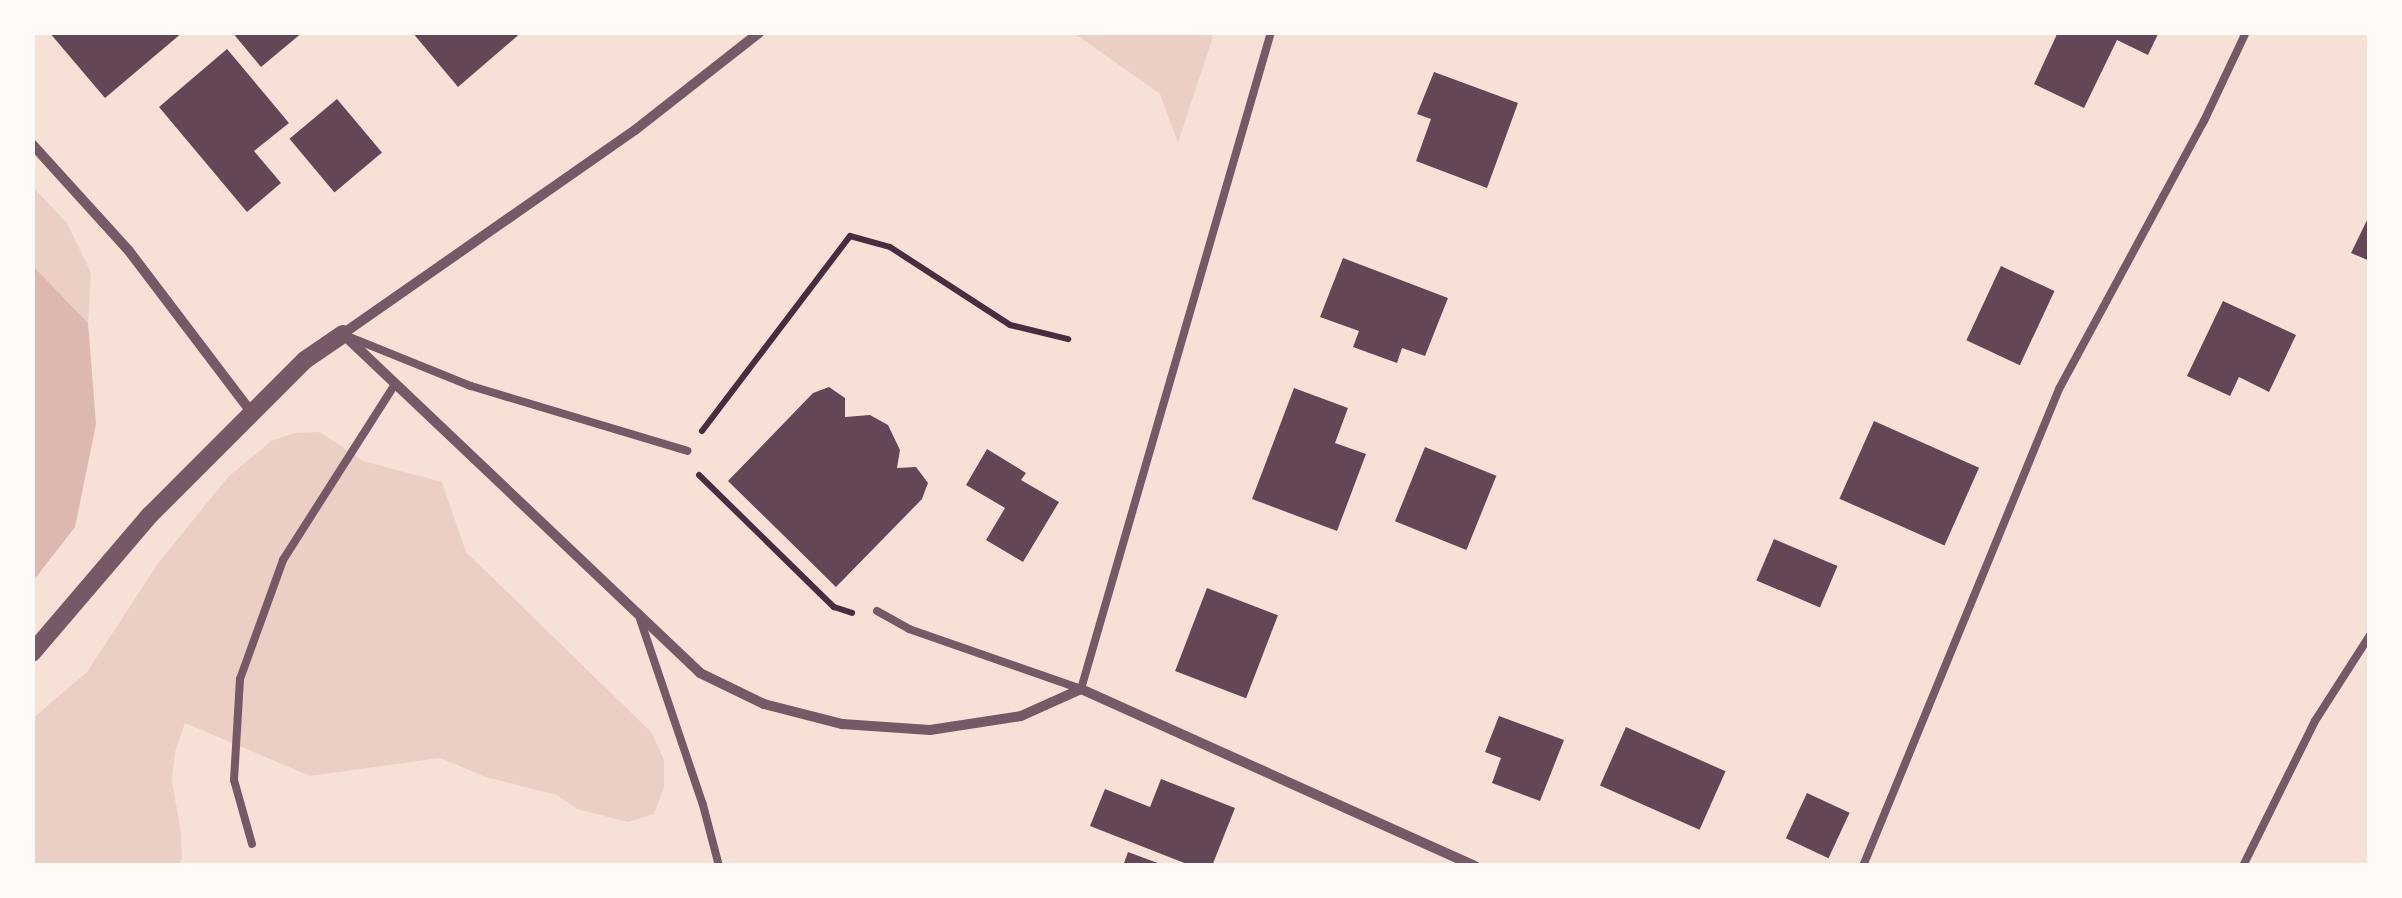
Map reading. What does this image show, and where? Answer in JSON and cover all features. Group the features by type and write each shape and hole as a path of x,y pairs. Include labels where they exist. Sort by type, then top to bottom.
{"street":[{"path":"32,653 150,515 305,360 635,130 760,32"},
{"path":"32,144 130,250 252,413"},
{"path":"343,334 700,673 764,704 842,724 930,730 1021,716 1081,689 1475,866"}],"lane":[{"path":"877,611 909,629 1081,689 1271,32"},
{"path":"1864,866 2059,389 2204,121 2246,32"},
{"path":"343,334 471,386 687,451"},
{"path":"252,844 234,780 240,679 283,560 395,384"},
{"path":"640,619 703,805 719,866"},
{"path":"2244,866 2315,722 2370,635"}],"path":[{"path":"877,611 860,615 834,607 691,467 687,451 850,236 890,247 1010,325 1068,339"}],"shaded area":[{"path":"1074,33 1214,33 1178,143 1160,94"},
{"path":"32,186 67,223 91,273 88,323 33,266"},
{"path":"33,266 88,323 96,424 75,527 33,581"},
{"path":"320,432 363,461 442,482 466,552 652,733 664,760 664,787 654,814 628,822 577,809 557,795 486,777 440,758 310,776 185,723 175,752 172,780 181,834 182,859 178,865 33,865 32,719 87,672 159,562 229,476 271,441 294,433"}],"building":[{"path":"49,32 183,32 105,98"},
{"path":"232,32 303,32 261,67"},
{"path":"412,32 522,32 458,87"},
{"path":"2058,32 2159,32 2148,55 2117,40 2084,108 2034,84"},
{"path":"227,49 289,123 254,151 281,183 247,212 159,107"},
{"path":"1434,72 1518,103 1487,188 1416,161 1431,119 1417,114"},
{"path":"337,99 382,153 335,192 290,139"},
{"path":"2370,214 2370,261 2351,253"},
{"path":"1343,258 1448,298 1425,356 1402,348 1397,363 1353,347 1359,331 1320,317"},
{"path":"2001,266 2054,291 2020,365 1966,340"},
{"path":"2223,301 2296,335 2269,392 2239,377 2230,396 2187,376"},
{"path":"829,387 845,398 845,417 870,415 888,425 900,450 897,468 916,467 928,483 922,499 836,587 728,481 813,393"},
{"path":"1294,388 1348,408 1335,443 1366,454 1337,531 1252,499"},
{"path":"1874,421 1979,468 1944,545 1839,499"},
{"path":"1425,447 1496,476 1466,550 1395,521"},
{"path":"987,449 1026,473 1021,480 1059,502 1023,562 986,540 1005,508 966,485"},
{"path":"1774,539 1838,566 1820,607 1756,580"},
{"path":"1207,588 1278,615 1246,698 1175,671"},
{"path":"1499,716 1564,740 1540,801 1492,783 1501,758 1485,752"},
{"path":"1626,727 1726,771 1700,830 1600,785"},
{"path":"1161,779 1235,808 1212,866 1192,866 1090,826 1105,789 1150,807"},
{"path":"1807,793 1850,813 1828,858 1786,838"},
{"path":"1128,852 1163,865 1163,866 1123,866"}]}
